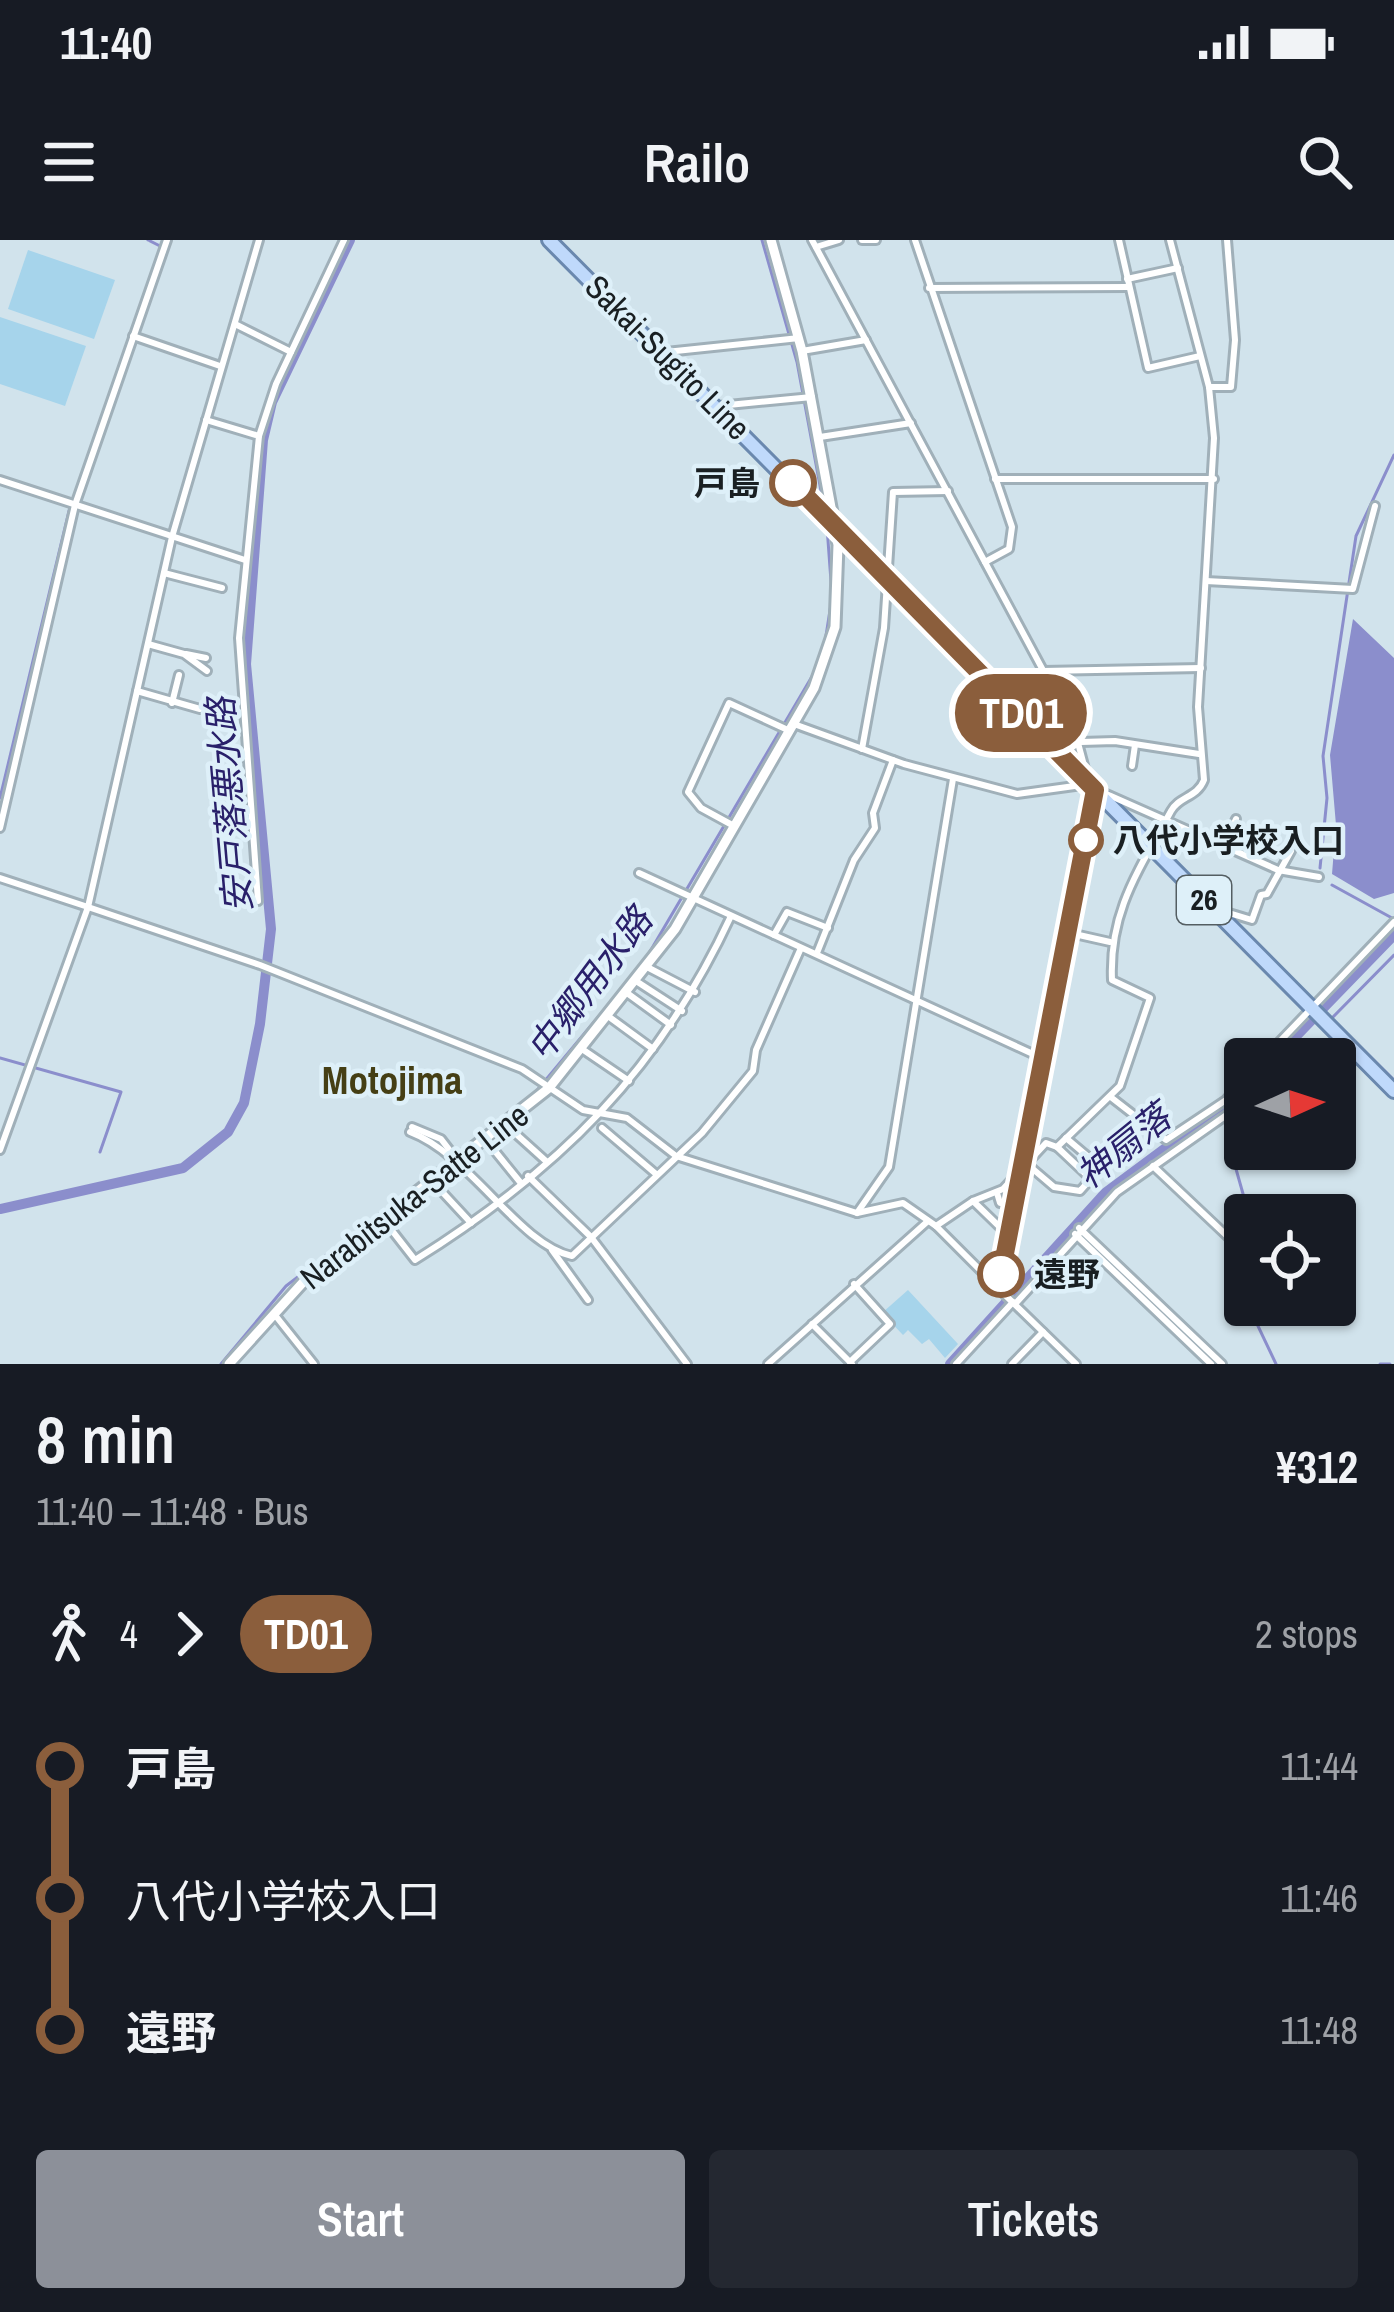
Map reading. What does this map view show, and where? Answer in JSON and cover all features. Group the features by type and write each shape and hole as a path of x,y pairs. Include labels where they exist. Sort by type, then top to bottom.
{"main road":[{"name":"Sakai-Sugito Line","path":"549,240 1394,1090"},
{"name":"Narabitsuka-Satte Line","path":"230,1364 306,1279 433,1182 454,1158 487,1140 549,1088 647,967 693,898 814,688 835,627 839,578 835,525 802,351 771,240"},
{"path":"809,499 829,490"}],"street":[{"path":"0,828 74,505 166,240"},
{"path":"0,1150 88,907 172,537 259,240"},
{"path":"258,901 239,638 259,436 291,352 344,240"},
{"path":"838,240 814,244 1081,742 1092,787 1070,933 1001,1291"},
{"path":"862,240 875,240"},
{"path":"915,240 1013,542 985,562"},
{"path":"1119,240 1148,368 1200,356"},
{"path":"1057,1147 1112,1098 1128,1071 1132,1042 1150,998 1112,980 1110,942 1120,908 1175,804 1202,787 1202,668 1214,479 1209,387 1170,240"},
{"path":"1209,387 1231,387 1235,340 1227,240"},
{"path":"929,288 1128,283 1178,268"},
{"path":"234,323 291,352"},
{"path":"133,336 221,366"},
{"path":"665,352 799,338"},
{"path":"802,351 866,340"},
{"path":"718,406 812,398"},
{"path":"206,420 259,436"},
{"path":"820,436 911,423"},
{"path":"995,479 1214,479"},
{"path":"0,480 245,560"},
{"path":"862,749 889,579 893,492 948,491"},
{"path":"1206,580 1353,589 1375,506"},
{"path":"164,573 221,588"},
{"path":"148,644 206,658"},
{"path":"184,653 207,671"},
{"path":"1043,671 1202,668"},
{"path":"172,703 179,675"},
{"path":"137,691 200,709"},
{"path":"243,702 257,701"},
{"path":"734,826 701,808 688,792 730,704 953,779 1017,794 1092,787 1283,871 1319,877"},
{"path":"1081,742 1199,754"},
{"path":"1132,766 1135,746"},
{"path":"816,955 854,860 875,828 874,813 893,760"},
{"path":"857,1213 890,1167 953,779"},
{"path":"1224,845 1236,819"},
{"path":"1213,908 1252,920 1261,895 1279,883 1291,851"},
{"path":"639,873 1046,1060"},
{"path":"0,878 260,965 522,1069 583,1110 627,1118 676,1156 857,1213 903,1203 932,1223 1076,1364"},
{"path":"774,935 787,912 828,928"},
{"path":"383,1219 415,1260 472,1224 547,1162 602,1113 682,1011 730,916"},
{"path":"1286,1038 1394,922"},
{"path":"1070,933 1110,942"},
{"path":"550,1247 572,1256 676,1156 753,1071 756,1050 801,948"},
{"path":"647,967 695,992"},
{"path":"636,981 682,1011"},
{"path":"627,993 671,1025"},
{"path":"608,1016 653,1049"},
{"path":"582,1048 628,1081"},
{"path":"1112,1098 1166,1140 1224,1100"},
{"path":"956,1364 1077,1231 1224,1114 1218,1106"},
{"path":"506,1125 547,1162"},
{"path":"602,1128 656,1174"},
{"path":"411,1130 454,1158 550,1247 588,1300"},
{"path":"1027,1164 1054,1187 1080,1191 1096,1173 1091,1160 1066,1138"},
{"path":"487,1140 520,1182"},
{"path":"769,1364 854,1284 932,1223 997,1193 1046,1143 1057,1147 1092,1180"},
{"path":"1153,1166 1224,1233"},
{"path":"528,1176 591,1237 687,1364"},
{"path":"433,1182 472,1224"},
{"path":"997,1193 1003,1205 1018,1203"},
{"path":"974,1201 1010,1237"},
{"path":"1077,1231 1211,1364"},
{"path":"1077,1231 1222,1364"},
{"path":"812,1324 851,1363 890,1324 854,1284"},
{"path":"272,1312 314,1364"},
{"path":"1012,1364 1043,1332"}],"shaded area":[{"path":"28,250 115,280 94,339 8,309"},
{"path":"0,317 86,346 65,406 0,384"},
{"path":"908,1290 958,1344 945,1358 929,1339 922,1344 908,1330 903,1335 882,1313"}],"water":[{"path":"1353,619 1394,658 1394,893 1374,899 1332,874 1336,825 1330,755"}],"waterway":[{"path":"148,240 160,246"},
{"path":"162,263 170,240"},
{"name":"安戸落悪水路","path":"0,1209 183,1168 228,1132 244,1103 260,1024 271,929 246,664 263,440 272,402 350,240"},
{"name":"中郷用水路","path":"762,240 797,362 821,491"},
{"path":"1320,868 1327,798 1323,756 1356,536 1394,455"},
{"path":"0,798 69,511 83,474"},
{"name":"中郷用水路","path":"827,527 832,595"},
{"name":"中郷用水路","path":"825,642 831,604"},
{"name":"中郷用水路","path":"645,960 817,668"},
{"path":"1332,885 1392,918"},
{"name":"神扇落","path":"1294,1038 1394,935"},
{"path":"1331,1019 1394,955"},
{"name":"中郷用水路","path":"534,1094 624,986"},
{"path":"1338,1025 1394,1080"},
{"path":"0,1058 121,1092 100,1152"},
{"name":"神扇落","path":"950,1364 1105,1193 1224,1105"},
{"path":"1236,1170 1243,1194"},
{"name":"中郷用水路","path":"221,1364 286,1286 413,1189"},
{"path":"1258,1326 1276,1364"},
{"path":"1380,1364 1390,1364"}],"bus line":[{"name":"TD01","path":"793,483 1095,790 1027,1164 1001,1274"}],"place":[{"name":"戸島","path":"793,483"},
{"name":"八代小学校入口","path":"1086,840"},
{"name":"遠野","path":"1001,1274"}],"district":[{"name":"Motojima","path":"392,1080"}]}
